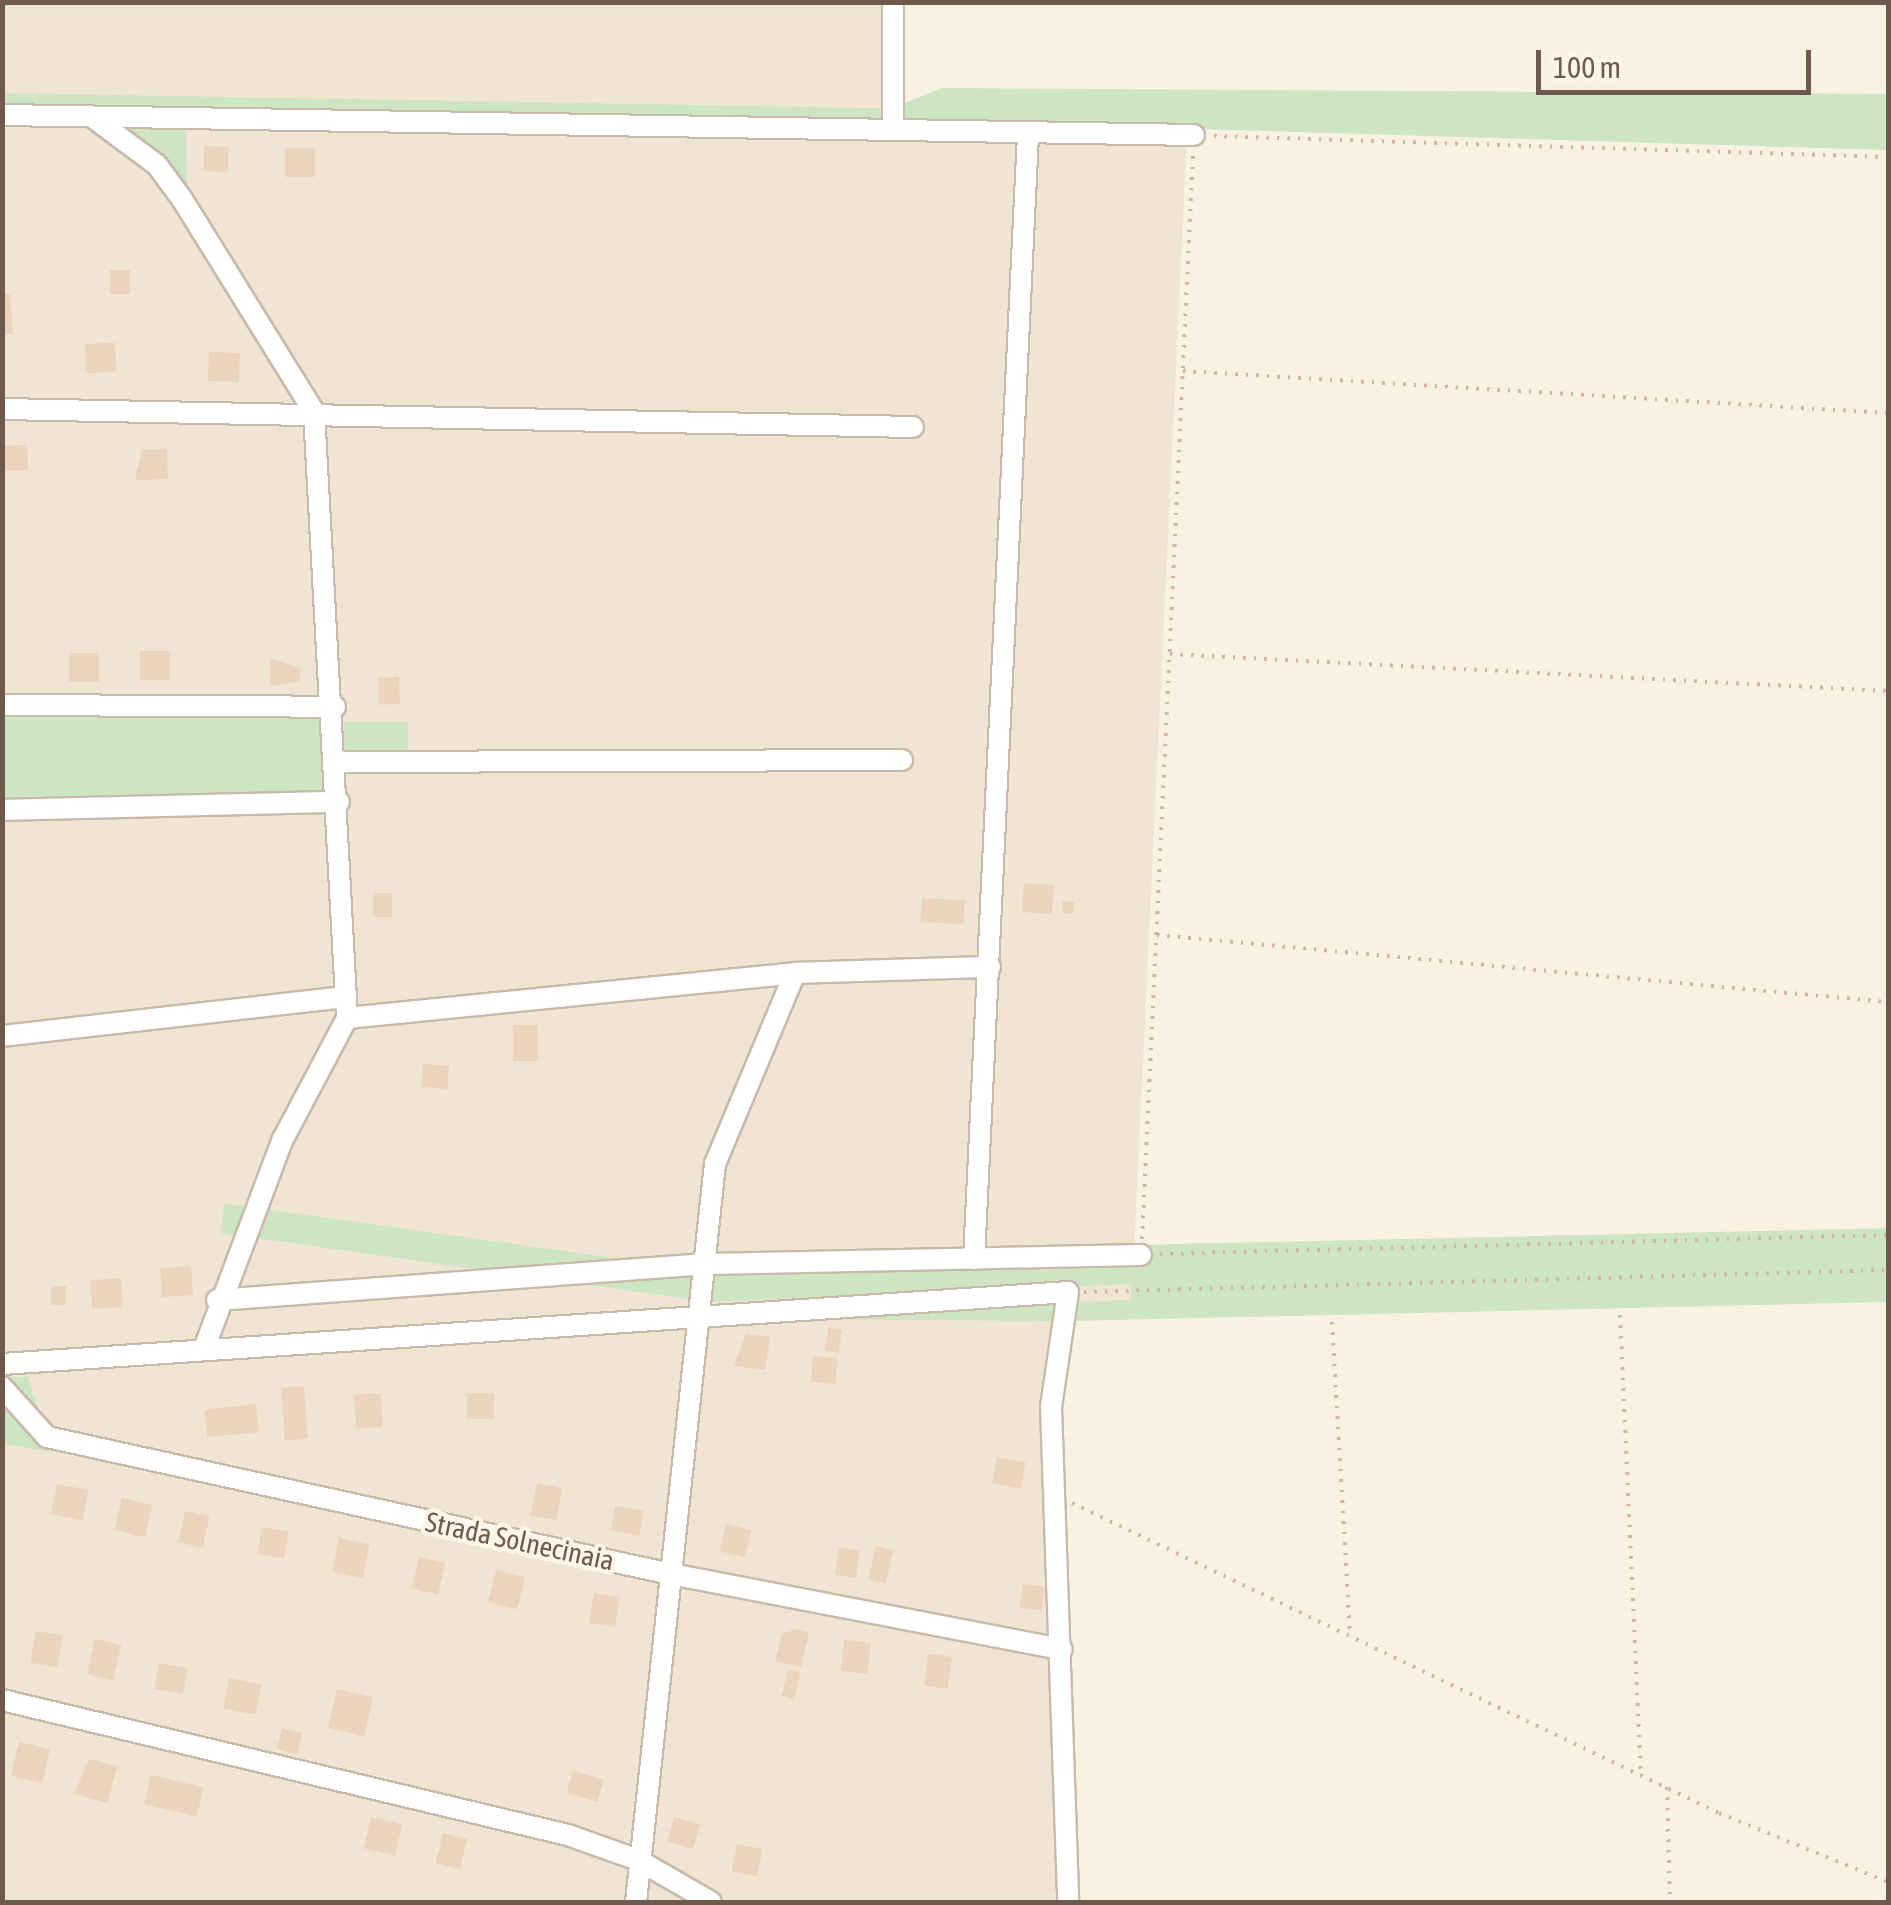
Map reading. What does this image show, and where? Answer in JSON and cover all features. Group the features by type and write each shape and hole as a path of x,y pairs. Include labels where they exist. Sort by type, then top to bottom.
{"street":[{"path":"893,128 894,2"},
{"path":"2,115 1194,135"},
{"path":"91,116 156,166 182,199 314,412 336,707 346,1007 217,1300 205,1346"},
{"path":"974,1259 1028,134"},
{"path":"2,409 314,412 913,427"},
{"path":"2,705 336,707"},
{"path":"338,762 902,760"},
{"path":"2,810 339,802"},
{"path":"2,1036 794,973 990,966"},
{"path":"636,1902 666,1573 722,1137 794,973"},
{"path":"217,1300 707,1264 1142,1255"},
{"path":"2,1364 702,1310 1068,1292 1051,1407 1068,1902"},
{"name":"Strada Solnecinaia","path":"2,1387 47,1437 666,1573 1062,1649"},
{"path":"2,1700 638,1860 711,1902"}],"path":[{"path":"1888,157 1194,135 1142,1255 1888,1235"},
{"path":"1183,371 1888,413"},
{"path":"1170,654 1888,690"},
{"path":"1157,935 1888,1002"},
{"path":"1068,1292 1888,1270"},
{"path":"1620,1315 1641,1775"},
{"path":"1332,1322 1350,1636"},
{"path":"1054,1494 1667,1788 1888,1882"},
{"path":"1667,1788 1670,1902"}],"shaded area":[{"path":"3,3 902,3 903,104 1187,135 1131,1312 1074,1314 1059,1397 1074,1902 3,1902"}],"green space":[{"path":"942,88 1888,94 1888,150 902,120 902,104"},
{"path":"3,93 887,108 887,124 3,109"},
{"path":"116,126 186,130 187,194"},
{"path":"2,714 311,715 321,722 322,792 3,803"},
{"path":"344,722 408,722 408,752 344,752"},
{"path":"225,1203 699,1270 695,1300 220,1233"},
{"path":"1888,1228 1888,1302 1072,1321 1077,1302 1131,1300 1132,1284 711,1302 715,1270 1133,1261 1133,1245"},
{"path":"1062,1298 1056,1321 785,1319"},
{"path":"3,1377 28,1377 41,1419 61,1431 27,1415"},
{"path":"2,1398 23,1428 53,1453 3,1443"}],"building":[{"path":"204,146 229,147 228,172 203,171"},
{"path":"285,148 315,148 315,177 285,177"},
{"path":"110,270 130,270 130,294 110,294"},
{"path":"10,294 13,334 2,335 2,295"},
{"path":"115,343 116,372 86,373 85,344"},
{"path":"209,352 240,353 239,382 208,381"},
{"path":"27,445 28,470 4,471 3,446"},
{"path":"167,449 168,479 135,480 142,450"},
{"path":"140,651 170,651 170,680 140,680"},
{"path":"69,653 99,653 99,682 69,682"},
{"path":"270,658 300,668 300,681 270,686"},
{"path":"399,677 400,704 379,705 378,678"},
{"path":"1024,883 1054,885 1052,914 1022,912"},
{"path":"373,893 392,893 392,917 373,917"},
{"path":"922,898 965,900 964,924 921,922"},
{"path":"1063,900 1075,902 1073,914 1062,913"},
{"path":"513,1025 538,1025 538,1061 513,1061"},
{"path":"423,1064 449,1066 447,1089 421,1087"},
{"path":"191,1266 193,1295 162,1297 160,1268"},
{"path":"121,1278 123,1307 92,1309 90,1280"},
{"path":"51,1286 66,1286 66,1305 51,1305"},
{"path":"828,1328 842,1330 839,1353 825,1351"},
{"path":"746,1334 770,1337 765,1370 734,1366"},
{"path":"813,1356 838,1358 836,1384 811,1382"},
{"path":"304,1386 308,1439 285,1440 281,1388"},
{"path":"381,1393 383,1427 356,1428 354,1394"},
{"path":"467,1393 494,1393 494,1419 467,1419"},
{"path":"256,1404 259,1432 207,1437 204,1409"},
{"path":"997,1457 1026,1462 1021,1489 992,1484"},
{"path":"537,1483 563,1488 556,1520 531,1515"},
{"path":"57,1484 88,1490 82,1521 51,1514"},
{"path":"122,1498 152,1505 145,1537 115,1530"},
{"path":"615,1506 644,1511 639,1536 611,1531"},
{"path":"185,1511 209,1516 203,1547 178,1542"},
{"path":"726,1524 751,1530 745,1557 720,1551"},
{"path":"262,1527 289,1532 284,1558 257,1554"},
{"path":"339,1538 369,1544 363,1578 332,1572"},
{"path":"876,1546 894,1550 886,1583 868,1579"},
{"path":"839,1547 860,1550 856,1578 835,1575"},
{"path":"419,1557 445,1563 438,1594 412,1588"},
{"path":"496,1570 525,1577 517,1609 488,1602"},
{"path":"1023,1584 1045,1587 1041,1611 1020,1608"},
{"path":"594,1593 620,1597 615,1627 589,1623"},
{"path":"796,1629 809,1632 801,1667 775,1661 782,1634"},
{"path":"36,1631 63,1636 57,1667 30,1663"},
{"path":"95,1639 121,1645 113,1680 87,1674"},
{"path":"844,1640 871,1643 868,1674 841,1671"},
{"path":"928,1654 952,1657 948,1689 924,1686"},
{"path":"159,1663 188,1668 183,1694 154,1689"},
{"path":"788,1669 801,1672 794,1699 782,1696"},
{"path":"229,1678 261,1684 255,1715 223,1708"},
{"path":"337,1689 373,1697 364,1736 328,1728"},
{"path":"282,1728 302,1733 297,1754 277,1749"},
{"path":"19,1742 50,1749 42,1783 11,1776"},
{"path":"89,1759 117,1766 108,1803 74,1794"},
{"path":"573,1771 604,1780 597,1802 567,1793"},
{"path":"151,1775 204,1787 197,1816 144,1804"},
{"path":"371,1817 402,1824 395,1855 364,1848"},
{"path":"674,1817 700,1824 693,1849 667,1842"},
{"path":"443,1833 467,1839 460,1869 436,1863"},
{"path":"737,1844 763,1849 757,1876 732,1871"}]}
